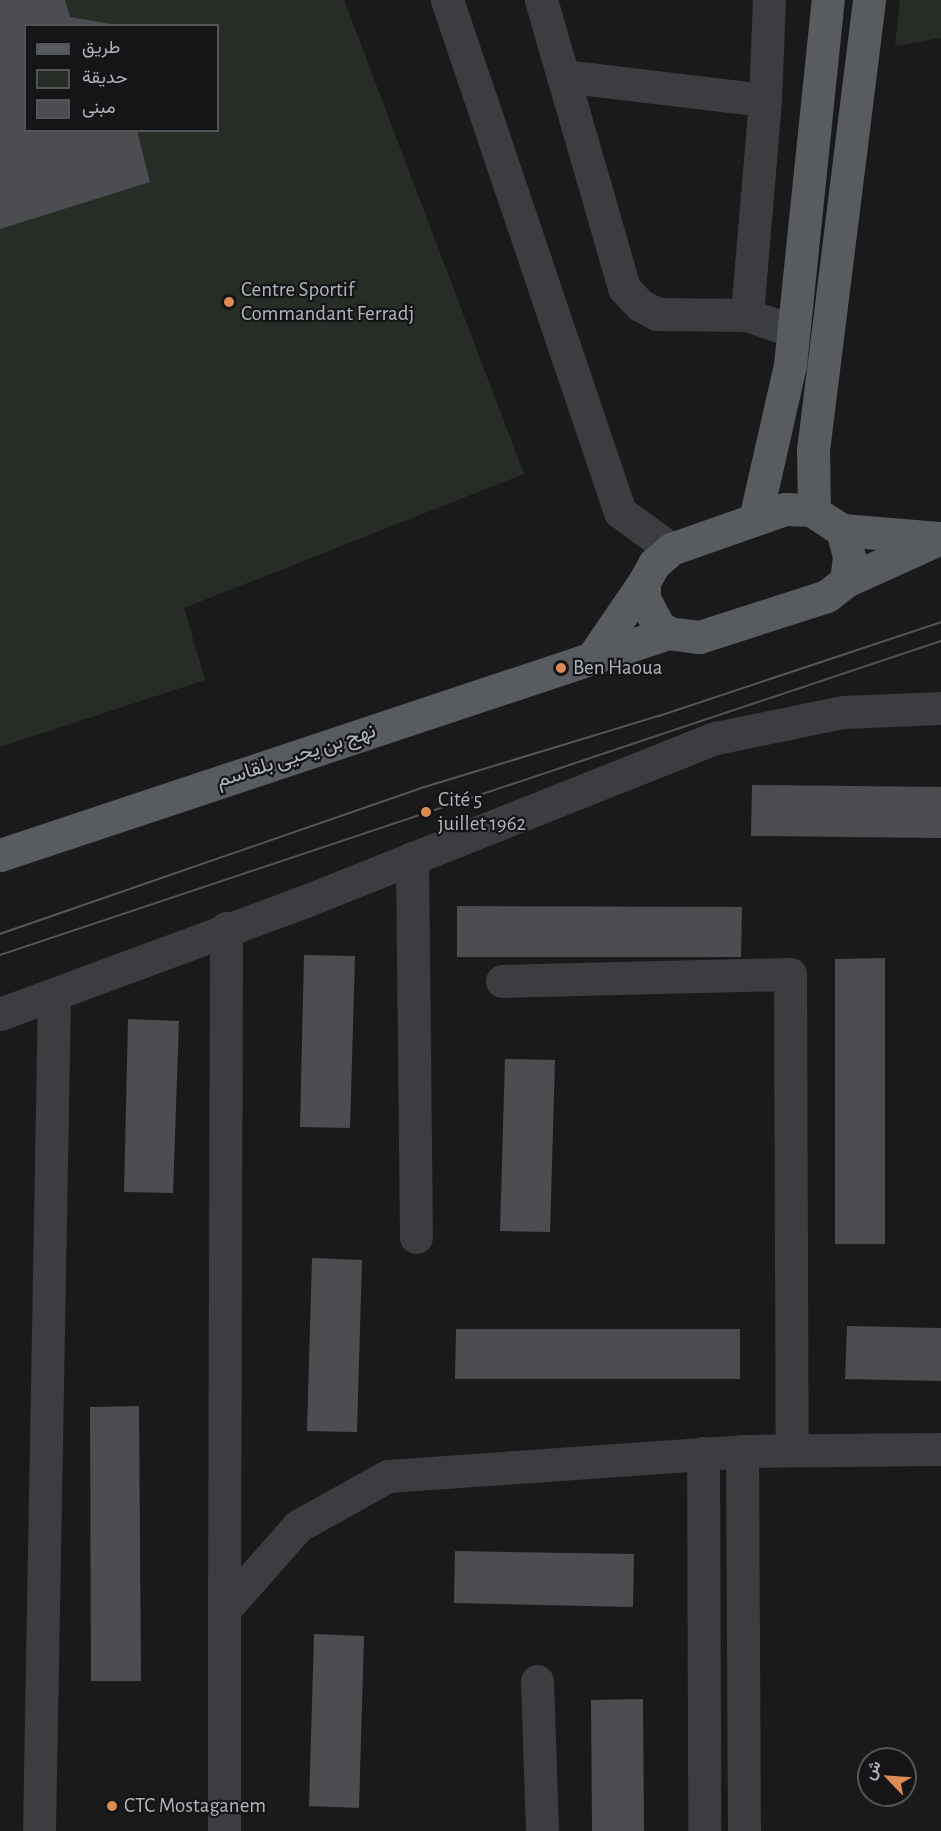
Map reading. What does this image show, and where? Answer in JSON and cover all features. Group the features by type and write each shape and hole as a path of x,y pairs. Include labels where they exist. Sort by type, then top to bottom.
{"main road":[{"path":"755,519 781,415 793,331 828,0"},
{"path":"814,512 813,450 869,0"},
{"path":"592,658 654,564 671,549 755,519 785,509 814,512 842,530 941,538"},
{"path":"842,530 849,557 846,580"},
{"path":"644,582 649,614 668,633 699,637 827,596 846,580 941,538"},
{"name":"نهج بن يحيى بلقاسم","path":"0,855 668,633"}],"street":[{"path":"447,0 620,512 671,549"},
{"path":"541,0 624,288 640,305 657,314 747,315 793,331"},
{"path":"747,315 765,100 768,0"},
{"path":"563,76 765,100"},
{"path":"0,1014 412,858 717,738 843,712 941,708"},
{"path":"412,858 416,1237"},
{"path":"224,1831 226,928"},
{"path":"502,981 790,974 792,1450"},
{"path":"39,1831 54,995"},
{"path":"224,1611 297,1526 388,1476 742,1450 941,1449"},
{"path":"742,1450 744,1831"},
{"path":"703,1453 704,1831"},
{"path":"537,1681 542,1831"}],"green space":[{"name":"Centre Sportif Commandant Ferradj","path":"0,0 344,0 524,474 184,608 205,680 0,747"},
{"path":"900,0 941,0 941,38 895,46"}],"building":[{"path":"0,0 65,0 70,17 111,24 24,24 24,132 138,132 150,182 0,229"},
{"path":"752,785 941,787 941,838 751,836"},
{"path":"457,906 742,907 741,957 457,957"},
{"path":"304,955 355,956 350,1128 300,1127"},
{"path":"885,958 885,1244 835,1244 835,959"},
{"path":"128,1019 179,1021 173,1193 124,1192"},
{"path":"505,1059 555,1060 550,1232 500,1231"},
{"path":"312,1258 362,1260 357,1432 307,1431"},
{"path":"847,1326 941,1328 941,1381 845,1379"},
{"path":"456,1329 740,1329 740,1379 455,1379"},
{"path":"139,1406 141,1681 91,1681 90,1407"},
{"path":"455,1551 634,1554 633,1607 454,1603"},
{"path":"314,1634 364,1636 359,1808 309,1806"},
{"path":"643,1699 644,1831 592,1831 591,1700"}],"tram line":[{"path":"0,934 418,789 659,716 941,622"},
{"path":"0,955 941,641"}],"place":[{"name":"Centre Sportif Commandant Ferradj","path":"229,302"},
{"name":"Ben Haoua","path":"561,668"},
{"name":"Cité 5 juillet 1962","path":"426,812"},
{"name":"CTC Mostaganem","path":"112,1806"}]}
